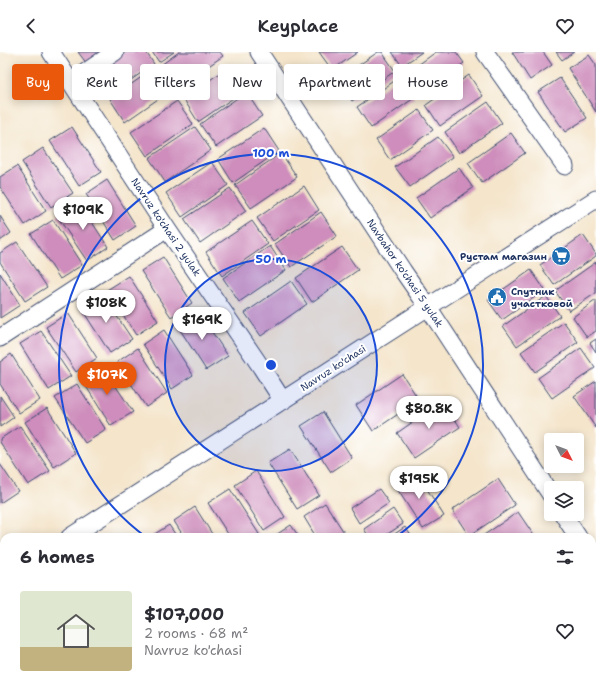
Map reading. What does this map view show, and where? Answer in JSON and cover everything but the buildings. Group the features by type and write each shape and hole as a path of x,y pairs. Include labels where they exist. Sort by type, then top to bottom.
{"street":[{"name":"Navruz ko'chasi 2 yulak","path":"51,52 167,229 262,367 283,401"},
{"path":"71,82 115,52"},
{"name":"Navbahor ko'chasi 5 yulak","path":"259,52 544,484"},
{"path":"485,52 565,166"},
{"name":"Navruz ko'chasi","path":"76,533 596,199"},
{"path":"0,338 167,229"},
{"path":"568,521 576,533"}],"place":[{"name":"Рустам магазин","path":"561,256"},
{"name":"Спутник участковой","path":"497,297"}]}
